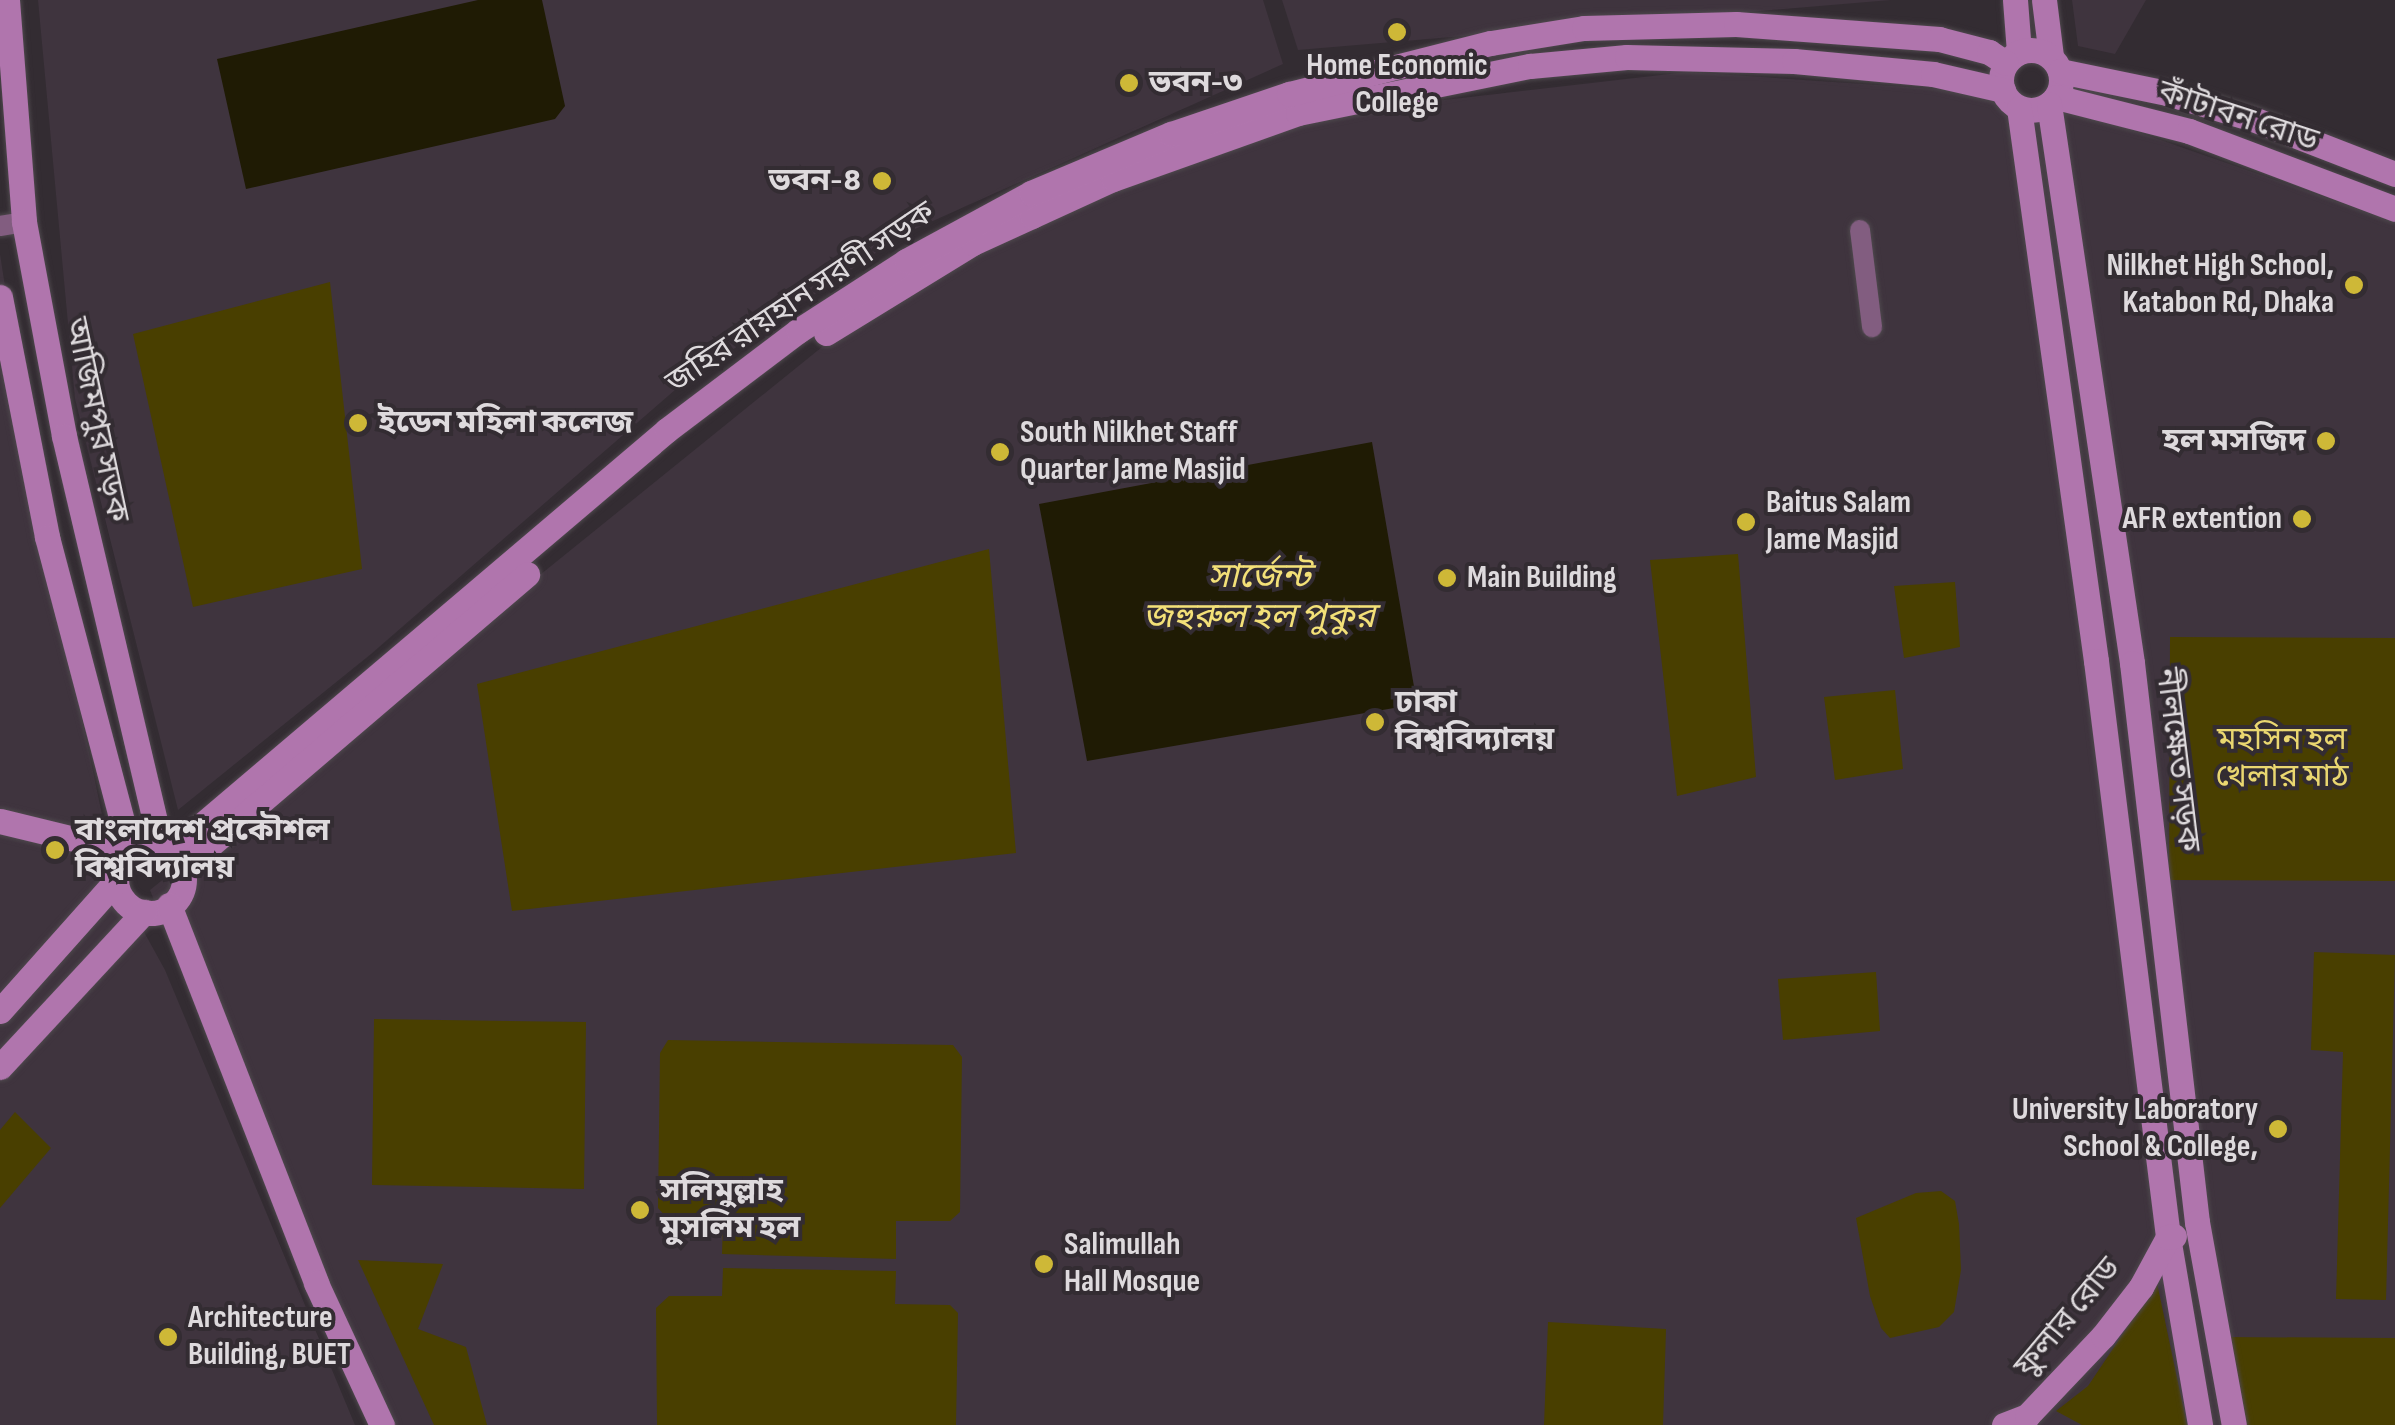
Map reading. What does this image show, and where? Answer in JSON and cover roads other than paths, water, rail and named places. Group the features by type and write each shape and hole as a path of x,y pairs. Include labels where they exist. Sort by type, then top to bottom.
{"main road":[{"name":"আজিমপুর সড়ক","path":"7,0 12,224 171,856"},
{"path":"2014,0 2011,99 2096,661 2168,1237 2200,1425"},
{"path":"0,821 78,840 122,864 171,856 677,443 810,342 972,243 1113,178 1298,112 1530,66 1627,57 1741,57 1932,74 2034,110 2053,101 2056,64 2044,0"},
{"name":"জহির রায়হান সরণী সড়ক","path":"171,856 698,406 798,331 906,261 1030,193 1171,134 1289,94 1490,43 1584,28 1736,24 1939,38 2012,57"},
{"path":"2012,57 2036,50 2056,64"},
{"name":"কাঁটাবন রোড","path":"2056,64 2254,118 2395,174"},
{"name":"কাঁটাবন রোড","path":"2053,101 2189,131 2395,209"},
{"name":"নীলক্ষেত সড়ক","path":"2053,101 2132,663 2199,1232 2234,1425"},
{"path":"0,298 47,537 122,864 124,901 144,912"},
{"path":"0,1067 144,912 170,905 181,892 171,856"},
{"path":"0,1011 122,864"},
{"path":"170,905 316,1282 382,1425"},
{"path":"2168,1237 2199,1232"},
{"name":"ফুলার রোড","path":"2025,1422 2103,1336 2140,1286 2168,1237"}],"street":[{"path":"1860,230 1872,327"}],"water":[{"path":"478,0 542,0 565,106 555,119 246,189 217,59"},
{"name":"সার্জেন্ট জহুরুল হল পুকুর","path":"1372,442 1417,704 1087,761 1039,504"}],"place":[{"name":"Home Economic College","path":"1397,32"},
{"name":"ভবন-৩","path":"1129,83"},
{"name":"ভবন-৪","path":"882,181"},
{"name":"Nilkhet High School, Katabon Rd, Dhaka","path":"2354,285"},
{"name":"ইডেন মহিলা কলেজ","path":"358,423"},
{"name":"হল মসজিদ","path":"2326,441"},
{"name":"South Nilkhet Staff Quarter Jame Masjid","path":"1000,452"},
{"name":"AFR extention","path":"2302,519"},
{"name":"Baitus Salam Jame Masjid","path":"1746,522"},
{"name":"Main Building","path":"1447,578"},
{"name":"ঢাকা বিশ্ববিদ্যালয়","path":"1375,722"},
{"name":"বাংলাদেশ প্রকৌশল বিশ্ববিদ্যালয়","path":"55,850"},
{"name":"University Laboratory School & College,","path":"2278,1129"},
{"name":"সলিমুল্লাহ মুসলিম হল","path":"640,1210"},
{"name":"Salimullah Hall Mosque","path":"1044,1264"},
{"name":"Architecture Building, BUET","path":"168,1337"}],"park label":[{"name":"মহসিন হল খেলার মাঠ","path":"2282,760"}]}
